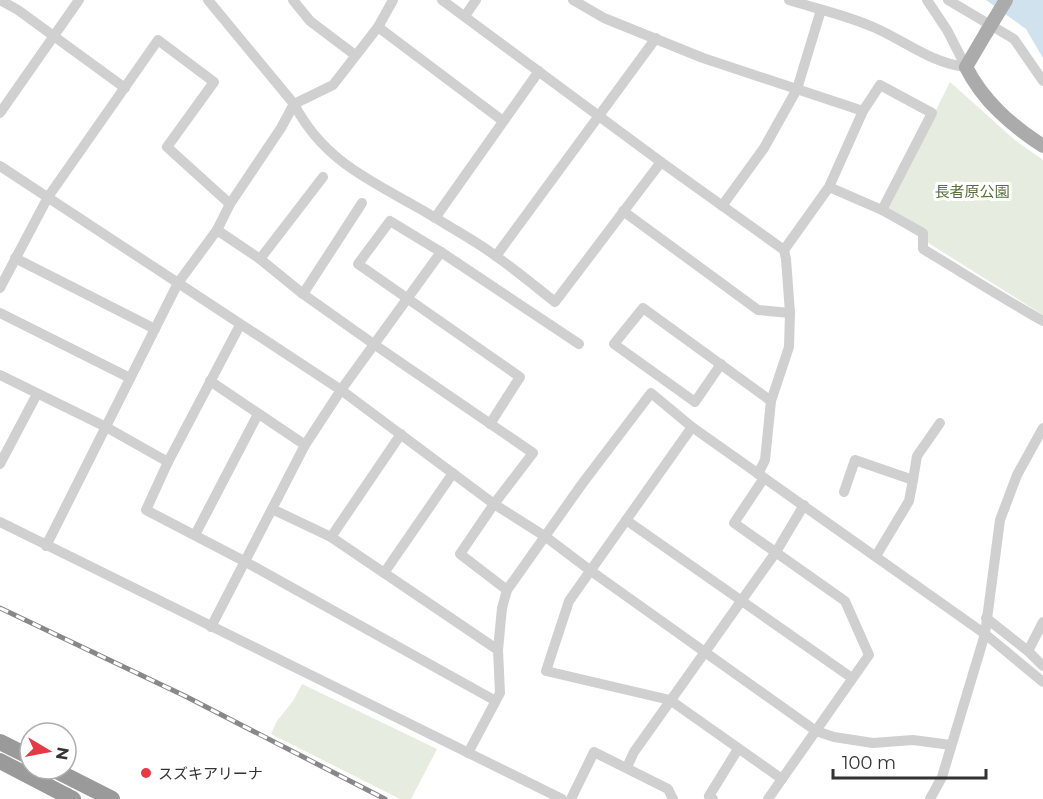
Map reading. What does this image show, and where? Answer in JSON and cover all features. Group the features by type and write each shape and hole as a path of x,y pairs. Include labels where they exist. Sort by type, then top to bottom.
{"highway":[{"path":"1,745 18,752"},
{"path":"0,761 73,799"},
{"path":"77,781 112,799"}],"main road":[{"path":"1006,0 966,67 986,98 999,112 1043,146"}],"street":[{"path":"0,0 18,10 125,88"},
{"path":"18,10 27,0"},
{"path":"0,113 79,0"},
{"path":"208,0 336,159 496,256 555,302 661,162"},
{"path":"292,0 310,21 355,55"},
{"path":"46,546 178,283 217,230 230,204 281,128 294,104 333,85 378,27 393,0"},
{"path":"442,0 784,250 790,312 789,347 771,401 765,460 761,476 734,523 845,601 869,655 768,799"},
{"path":"465,16 476,0"},
{"path":"573,0 604,18 703,58 863,111"},
{"path":"789,0 873,27 940,62 966,67"},
{"path":"927,0 947,30 966,67"},
{"path":"948,0 1014,39 1043,81"},
{"path":"722,206 764,148 797,89 821,10"},
{"path":"378,27 503,121"},
{"path":"496,256 656,38"},
{"path":"0,288 48,197 158,40 214,82 167,147 230,204"},
{"path":"435,218 539,71"},
{"path":"784,250 829,187 863,111 880,86 932,112 882,210"},
{"path":"0,166 341,390 494,504 546,537 816,731 834,737 873,743 913,740 951,745"},
{"path":"260,259 323,177"},
{"path":"829,187 882,210 923,233 923,249 974,279 984,288 1043,321"},
{"path":"303,294 362,203"},
{"path":"624,211 758,310 790,312"},
{"path":"490,424 520,377 358,264 390,221 441,252 579,344"},
{"path":"217,230 260,259 303,294 375,345 533,453 460,554 507,590"},
{"path":"211,627 305,445 341,390 441,252"},
{"path":"15,258 155,329"},
{"path":"721,364 694,402 615,344 643,308 721,364 771,401"},
{"path":"0,313 130,378"},
{"path":"240,325 168,462 146,510 244,561 494,700"},
{"path":"0,375 106,427 168,462"},
{"path":"210,381 305,445"},
{"path":"468,753 494,700 500,693 498,651 502,608 507,590 582,484 651,393 692,427 985,634 1043,682"},
{"path":"0,464 37,394"},
{"path":"195,535 258,414"},
{"path":"876,556 909,501 917,456 940,423"},
{"path":"692,427 569,601 546,672 670,700 782,779"},
{"path":"930,799 942,777 985,634 1000,520 1017,475 1043,428"},
{"path":"331,537 401,434"},
{"path":"843,492 855,460 913,480"},
{"path":"384,573 453,473"},
{"path":"627,767 634,752 670,700 776,552 804,505"},
{"path":"272,509 331,537 498,651"},
{"path":"626,520 852,678"},
{"path":"0,522 562,799"},
{"path":"986,618 1028,651 1043,666"},
{"path":"1028,651 1043,622"},
{"path":"713,799 709,796 738,749"},
{"path":"571,799 594,752 668,789 673,799"}],"green space":[{"name":"長者原公園","path":"950,82 1016,141 1043,160 1043,315 887,217 886,210"},
{"path":"302,684 437,749 411,799 400,799 271,734"}],"water":[{"path":"986,0 1043,0 1043,58 1026,29"}],"railway":[{"path":"0,608 185,696 385,799"}],"place":[{"name":"スズキアリーナ","path":"146,773"}]}
